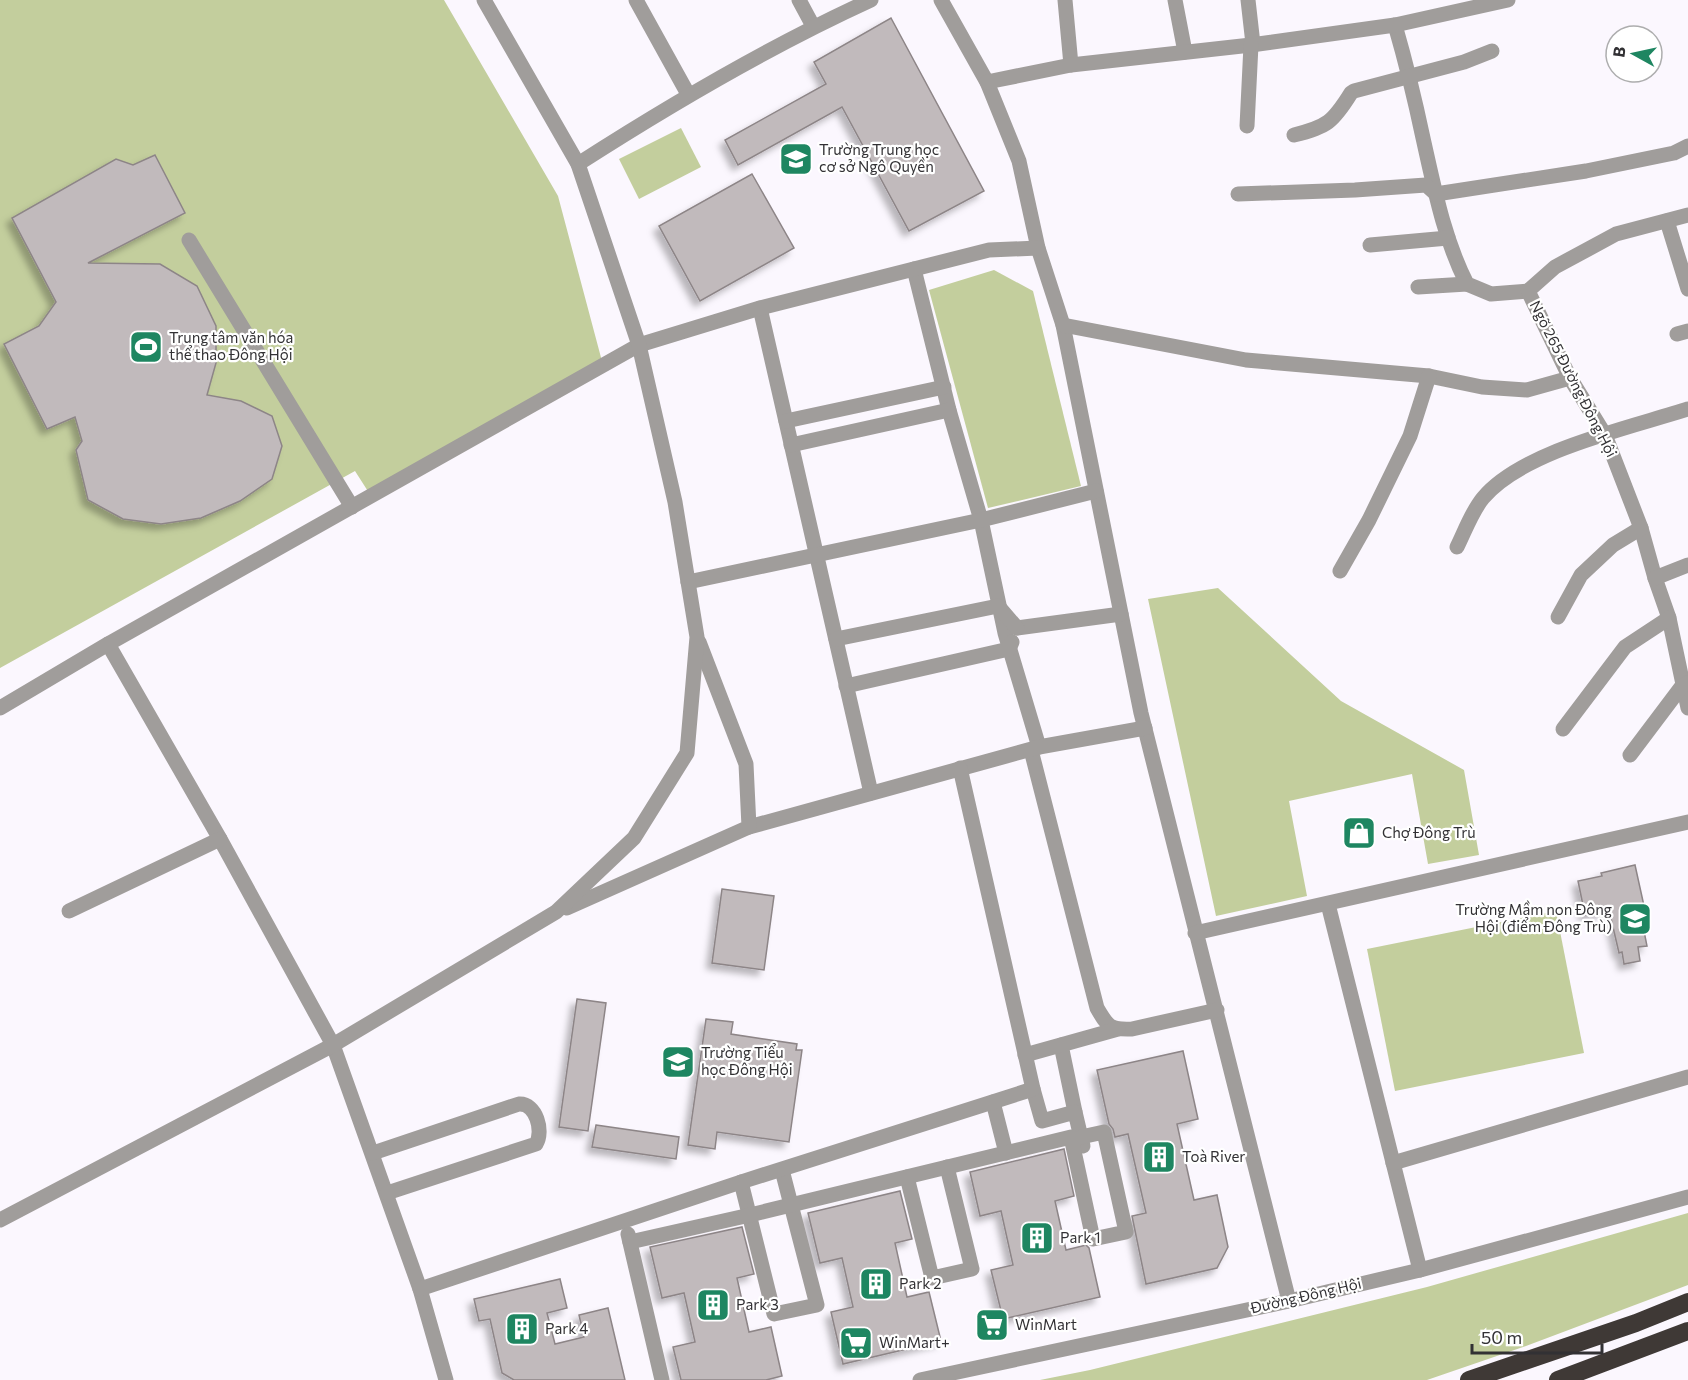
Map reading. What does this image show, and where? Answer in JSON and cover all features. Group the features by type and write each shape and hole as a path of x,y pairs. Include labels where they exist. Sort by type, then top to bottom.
{"highway":[{"path":"1469,1380 1636,1323 1688,1302"},
{"path":"1558,1380 1688,1331"}],"street":[{"path":"484,0 578,164 639,345 675,502 698,637 746,764 749,827"},
{"path":"799,0 813,26"},
{"path":"578,164 688,94 813,26 871,0"},
{"path":"941,0 987,82 1020,161 1038,248 1063,326 1145,728 1289,1301"},
{"path":"1065,0 1071,66"},
{"path":"1175,0 1185,52"},
{"path":"1247,126 1252,45 1248,0"},
{"path":"987,82 1071,66 1252,45 1395,25 1508,0"},
{"path":"640,1 688,94"},
{"path":"1395,25 1410,76 1448,238 1467,284"},
{"path":"1294,135 1314,130 1327,123 1337,115 1353,92 1464,62 1492,51"},
{"path":"1436,194 1586,171 1674,153 1688,146"},
{"path":"1238,194 1426,185 1436,194"},
{"name":"Ngõ 265 Đường Đông Hội","path":"1688,215 1616,234 1555,267 1528,291 1570,378 1605,435 1641,528 1654,578 1669,618 1685,684 1688,708"},
{"path":"1666,221 1688,289"},
{"path":"1370,245 1448,238"},
{"path":"189,240 352,507"},
{"path":"0,708 639,345 760,308 989,250 1038,248"},
{"path":"914,269 981,520 998,606 1035,748 1097,1008 1107,1025 1118,1029"},
{"path":"1418,287 1467,284 1491,294 1528,291"},
{"path":"760,308 871,793"},
{"path":"1063,326 1246,360 1429,376 1482,387 1527,390 1570,378"},
{"path":"1340,571 1369,520 1410,436 1429,376"},
{"path":"786,421 944,387"},
{"path":"791,445 950,410"},
{"path":"1457,547 1481,499 1503,478 1554,452 1688,410"},
{"path":"688,582 816,553 981,520 1096,491"},
{"path":"1558,617 1581,575 1613,545 1641,528"},
{"path":"1654,578 1688,565"},
{"path":"998,606 1017,628"},
{"path":"836,639 998,606"},
{"path":"1017,628 1121,614"},
{"path":"1563,729 1625,647 1669,618"},
{"path":"1009,649 1017,628"},
{"path":"556,912 634,838 687,753 698,637"},
{"path":"108,645 220,839 333,1045 420,1289 446,1380"},
{"path":"846,686 1009,649"},
{"path":"1630,755 1685,684"},
{"path":"0,1220 333,1045 556,912 749,827 1035,748 1145,728"},
{"path":"960,768 1042,1121 1075,1112"},
{"path":"1196,933 1688,822"},
{"path":"69,911 220,839"},
{"path":"1328,904 1420,1270"},
{"path":"1026,1054 1118,1029 1153,1026 1217,1010"},
{"path":"630,1242 1071,1137 1093,1239 1125,1232 1104,1132 1083,1145 1061,1045"},
{"path":"1393,1163 1688,1077"},
{"path":"420,1289 741,1182 1034,1089"},
{"path":"993,1102 1005,1153"},
{"path":"373,1154 526,1103 531,1107 540,1131 540,1137 536,1143 387,1193"},
{"path":"907,1177 932,1278 972,1269 947,1167"},
{"path":"741,1182 774,1314 817,1305 782,1170"},
{"name":"Đường Đông Hội","path":"920,1380 1289,1301 1420,1270 1688,1197"},
{"path":"625,1222 662,1380"}],"green space":[{"path":"0,0 444,0 558,196 603,365 371,496 355,471 0,668"},
{"path":"681,128 701,167 639,199 619,159"},
{"path":"994,270 1033,291 1081,486 988,508 929,290"},
{"path":"1218,588 1341,701 1464,770 1479,855 1428,864 1412,774 1289,801 1307,896 1216,916 1148,599"},
{"path":"1556,911 1584,1053 1395,1091 1367,949"},
{"path":"1688,1213 1688,1285 1526,1346 1427,1380 1040,1380 1090,1370 1427,1287"}],"building":[{"path":"891,18 984,191 909,231 842,107 738,165 725,140 826,84 814,62"},
{"name":"Trung tâm văn hóa thể thao Đông Hội","path":"155,155 185,213 88,263 160,264 197,286 216,326 216,363 207,395 241,401 272,416 282,446 272,479 240,501 201,518 161,524 123,519 88,500 76,450 82,441 75,417 47,429 4,344 39,326 56,302 12,218 116,159 133,165"},
{"path":"752,174 794,248 700,301 659,226"},
{"path":"1635,865 1646,915 1641,916 1647,946 1638,947 1640,961 1624,964 1622,952 1619,953 1609,910 1585,915 1578,881"},
{"path":"722,889 774,896 764,970 712,963"},
{"path":"577,999 606,1003 588,1131 559,1127"},
{"path":"706,1019 733,1022 731,1034 797,1044 796,1050 802,1050 789,1142 717,1132 715,1149 688,1145"},
{"name":"Toà River","path":"1183,1051 1198,1119 1177,1124 1194,1200 1217,1195 1228,1247 1217,1268 1146,1284 1132,1216 1146,1213 1128,1134 1115,1137 1109,1124 1097,1070"},
{"path":"596,1125 679,1137 676,1159 592,1147"},
{"name":"Park 1","path":"1064,1149 1074,1196 1055,1201 1066,1250 1086,1245 1089,1248 1100,1297 1003,1319 991,1270 1013,1265 1001,1211 980,1216 970,1172"},
{"name":"Park 2","path":"900,1191 912,1239 895,1243 907,1297 929,1292 941,1341 843,1364 831,1312 853,1307 842,1258 820,1263 808,1213"},
{"name":"Park 3","path":"742,1227 754,1274 737,1278 749,1332 771,1327 782,1376 766,1380 681,1380 673,1347 695,1342 684,1293 662,1298 650,1247"},
{"name":"Park 4","path":"560,1279 567,1308 547,1313 555,1344 584,1337 579,1315 608,1308 625,1380 514,1380 502,1373 490,1319 479,1321 474,1299"}],"place":[{"name":"Trường Trung học cơ sở Ngô Quyền","path":"796,159"},
{"name":"Trung tâm văn hóa thể thao Đông Hội","path":"146,347"},
{"name":"Chợ Đông Trù","path":"1359,833"},
{"name":"Trường Mầm non Đông Hội (điểm Đông Trù)","path":"1635,919"},
{"name":"Trường Tiểu học Đông Hội","path":"678,1062"},
{"name":"Toà River","path":"1159,1157"},
{"name":"Park 1","path":"1037,1238"},
{"name":"Park 2","path":"876,1284"},
{"name":"Park 3","path":"713,1305"},
{"name":"WinMart","path":"992,1325"},
{"name":"Park 4","path":"522,1329"},
{"name":"WinMart+","path":"856,1343"}]}
